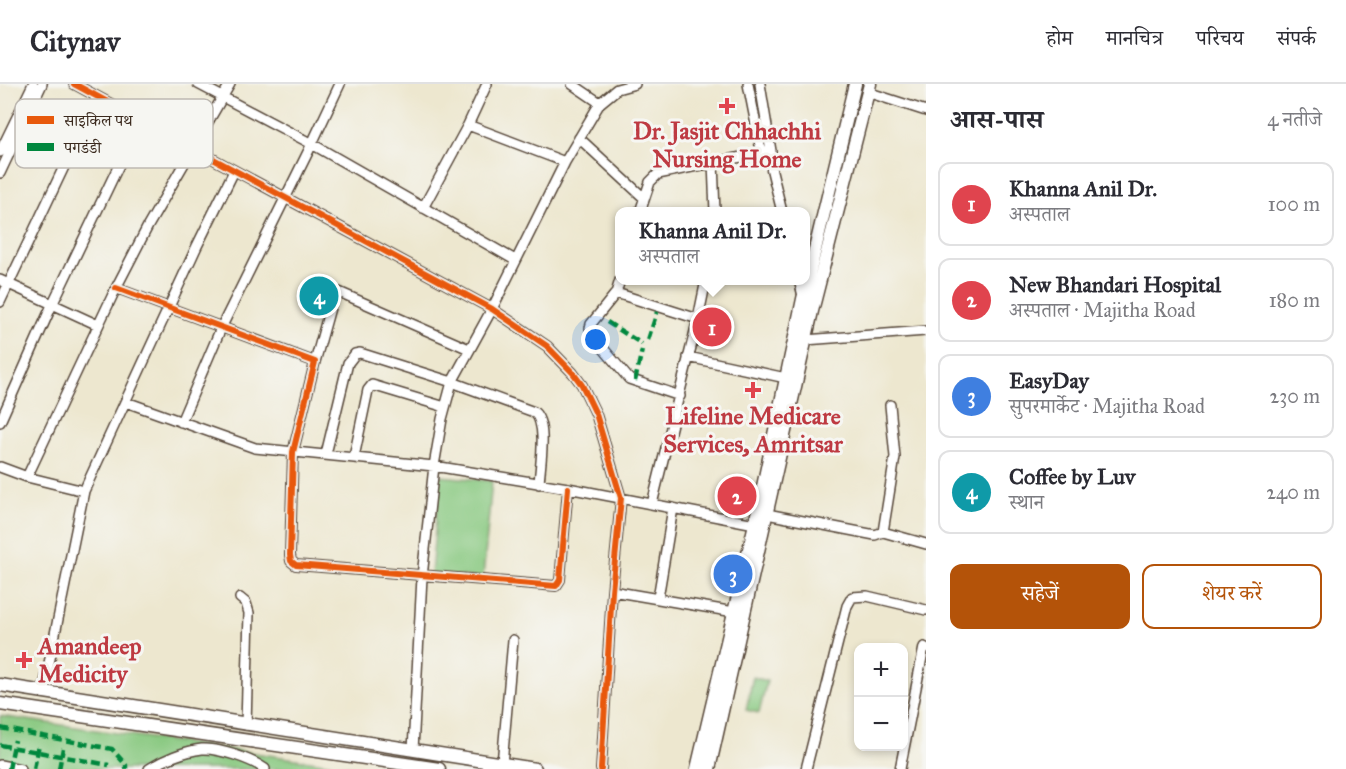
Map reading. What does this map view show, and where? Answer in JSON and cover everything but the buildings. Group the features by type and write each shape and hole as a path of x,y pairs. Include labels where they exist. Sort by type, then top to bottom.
{"main road":[{"path":"810,274 855,84"},
{"path":"696,769 767,514 805,340 868,88"},
{"path":"709,769 755,524 807,285"},
{"path":"0,685 535,769"},
{"path":"0,704 439,769"}],"street":[{"path":"26,99 33,84"},
{"path":"35,99 42,84"},
{"path":"74,84 97,98"},
{"path":"198,84 312,144 516,260"},
{"path":"213,113 230,84"},
{"path":"181,422 220,328 340,84"},
{"path":"423,208 468,125 487,84"},
{"path":"572,84 600,103"},
{"path":"413,750 422,577 434,466 452,382 492,309 566,162 600,103 617,89 635,84"},
{"path":"748,84 781,207"},
{"path":"760,84 767,152"},
{"path":"868,88 926,111"},
{"path":"0,152 15,121"},
{"path":"468,125 566,162"},
{"path":"579,138 644,198"},
{"path":"0,173 15,141"},
{"path":"641,207 650,182 658,174 767,152"},
{"path":"213,159 492,309 547,346 582,385 596,414 621,498 612,591 601,769"},
{"path":"713,162 715,207"},
{"path":"0,302 4,282 62,168"},
{"path":"0,422 52,305 118,168"},
{"path":"27,477 116,288 181,168"},
{"path":"43,693 84,491 234,171"},
{"path":"4,282 98,325"},
{"path":"618,285 616,293 591,324 592,335 629,379 680,396"},
{"path":"652,504 680,396 705,285"},
{"path":"800,285 804,299 812,311"},
{"path":"116,288 315,362"},
{"path":"469,349 339,292 333,297 293,452 290,555 293,563 422,577 558,586 568,488"},
{"path":"616,293 698,319"},
{"path":"805,340 926,331"},
{"path":"326,454 348,363 355,354 360,353 528,408 539,416 542,427 539,484"},
{"path":"688,357 786,378"},
{"path":"354,457 368,390 372,385 445,407"},
{"path":"126,402 255,448 434,466 568,488 755,524"},
{"path":"883,532 895,457 890,405"},
{"path":"0,467 27,477 84,491"},
{"path":"658,598 673,508"},
{"path":"767,514 875,535 883,532 926,544"},
{"path":"612,591 740,613"},
{"path":"806,769 846,606 852,597 867,596 926,610"},
{"path":"240,598 246,603 249,613 246,725"},
{"path":"900,769 926,637"},
{"path":"502,764 513,640"},
{"path":"225,737 228,722"},
{"path":"149,769 166,759 202,749 223,752 265,769"},
{"path":"0,765 21,769"}],"green space":[{"path":"440,476 492,481 483,578 431,574"},
{"path":"753,677 767,681 759,713 746,710"},
{"path":"0,716 365,769 0,769"}],"marked path":[{"path":"648,340 657,312"},
{"path":"607,322 642,344"},
{"path":"635,381 642,350"},
{"path":"0,728 112,749 126,765 126,769"},
{"path":"9,769 15,740"},
{"path":"34,769 39,744"},
{"path":"0,745 109,765"},
{"path":"59,769 63,748"}],"cycle path":[{"path":"74,84 102,99"},
{"path":"213,159 492,309 547,346 582,385 596,414 621,498 612,591 601,769"},
{"path":"116,288 315,362 293,452 290,555 291,561 296,565 556,586 560,580 568,488"}],"place":[{"name":"Dr. Jasjit Chhachhi Nursing Home","path":"727,106"},
{"name":"Coffee by Luv","path":"319,296"},
{"name":"Khanna Anil Dr.","path":"712,327"},
{"name":"Lifeline Medicare Services, Amritsar","path":"753,390"},
{"name":"New Bhandari Hospital","path":"737,496"},
{"name":"EasyDay","path":"733,574"},
{"name":"Amandeep Medicity","path":"24,660"}]}
